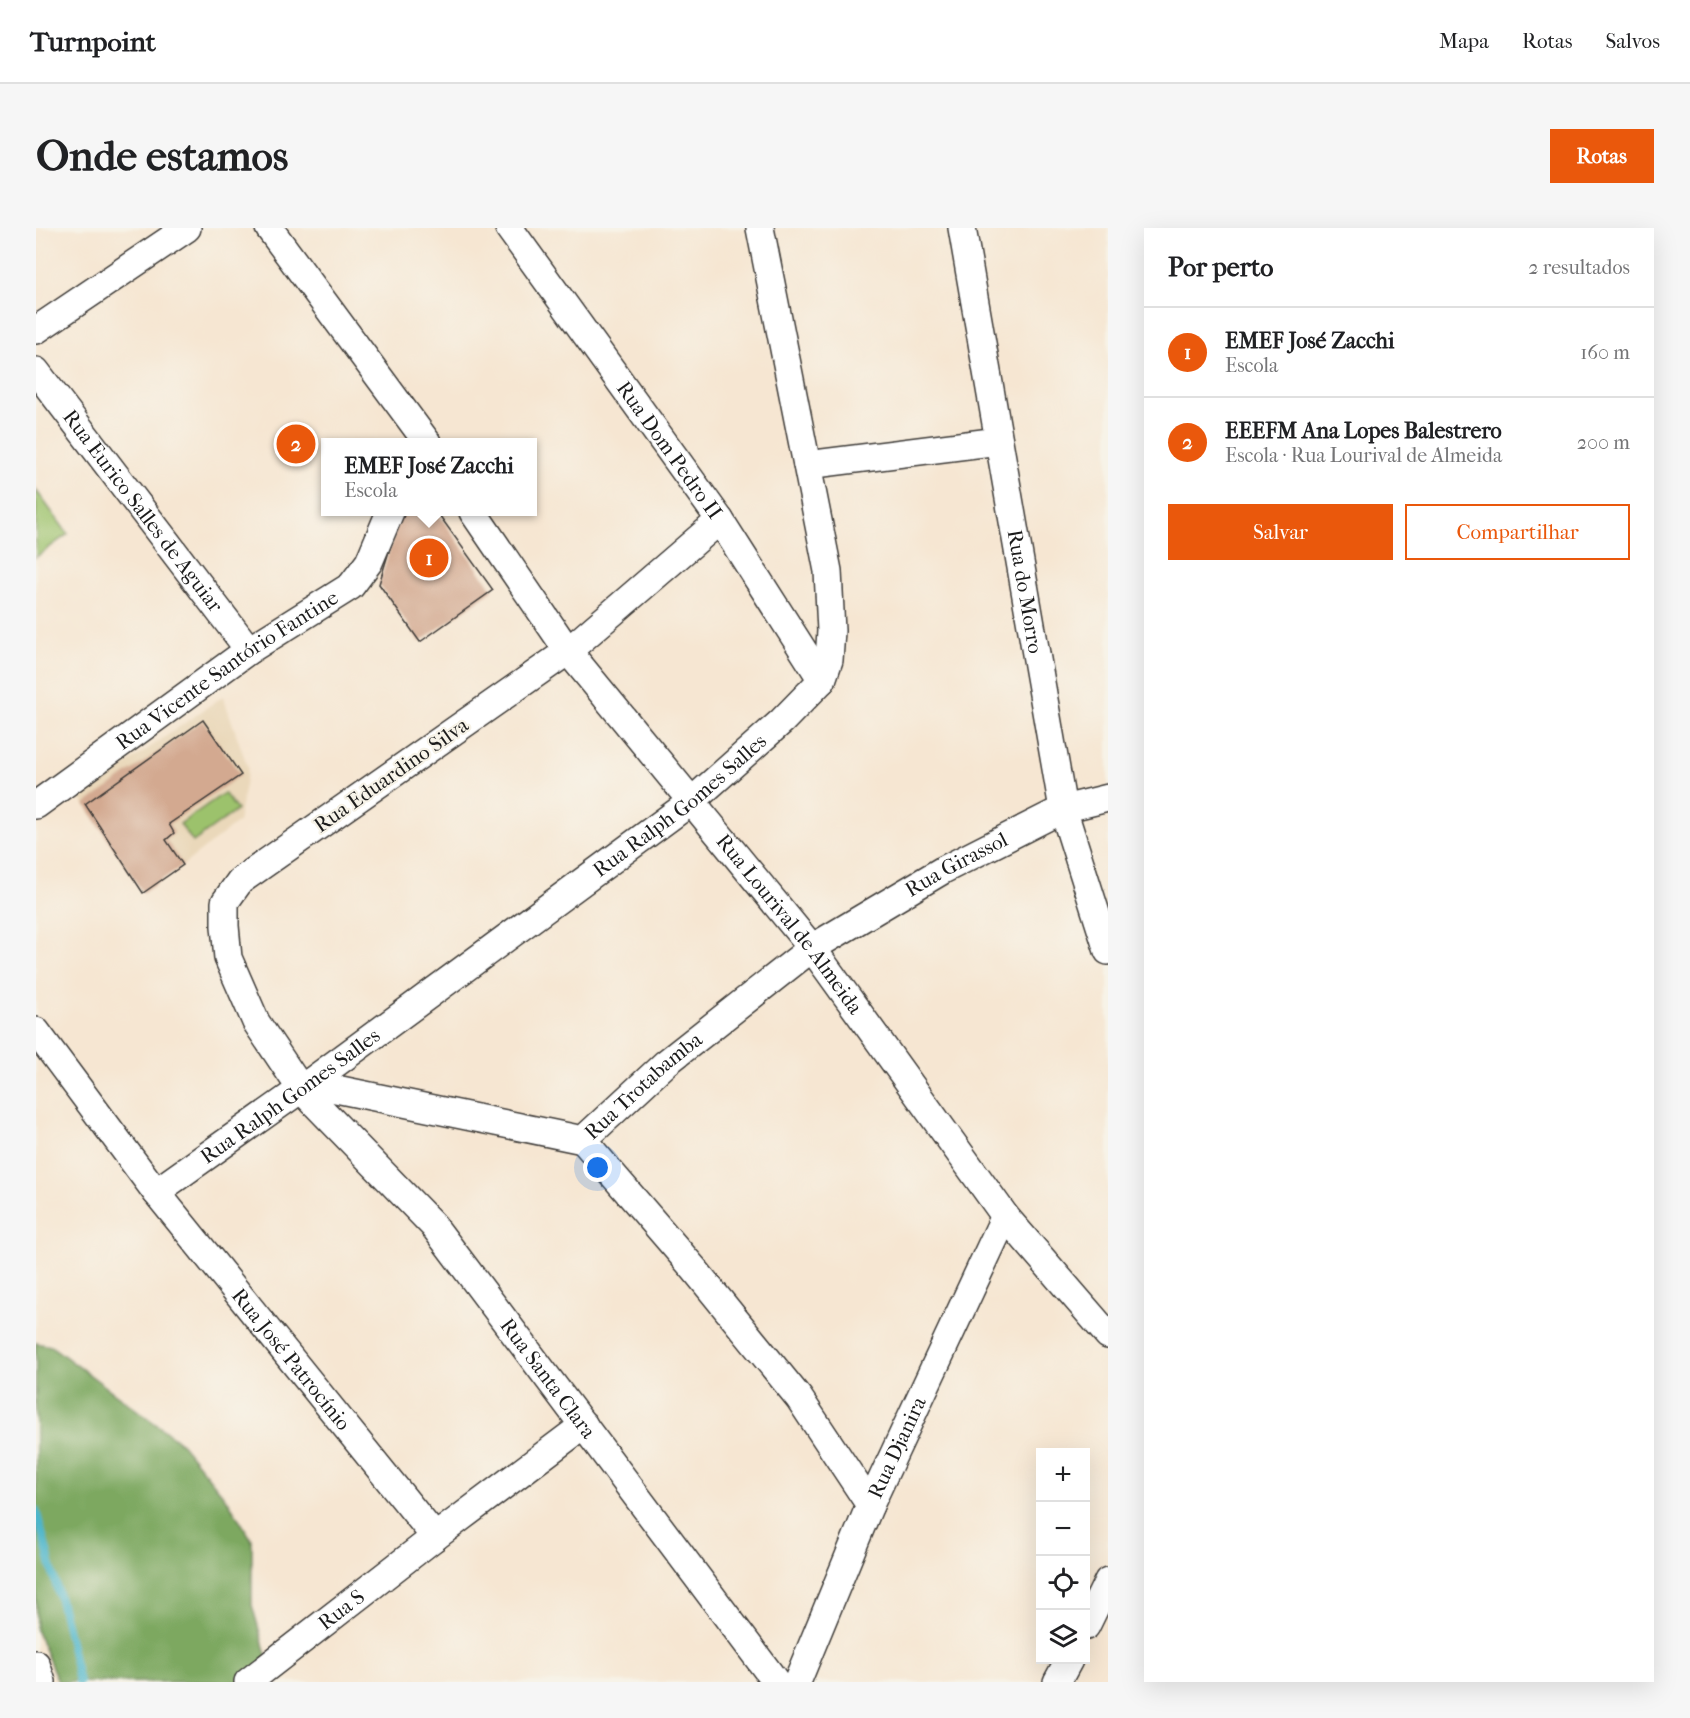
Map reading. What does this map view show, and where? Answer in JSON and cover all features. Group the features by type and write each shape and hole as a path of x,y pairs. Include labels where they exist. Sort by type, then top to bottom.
{"street":[{"path":"36,330 187,228"},
{"path":"269,228 421,438"},
{"name":"Rua Dom Pedro II","path":"509,228 720,520 822,680"},
{"name":"Rua Ralph Gomes Salles","path":"156,1192 692,801 782,721 822,680 829,660 831,631 828,572 760,228"},
{"name":"Rua do Morro","path":"962,228 1063,809 1108,951"},
{"name":"Rua Eurico Salles de Aguiar","path":"36,371 249,650"},
{"path":"807,465 999,441"},
{"name":"Rua Vicente Santório Fantine","path":"36,805 249,650 351,586 369,562 388,516"},
{"name":"Rua Lourival de Almeida","path":"476,516 568,651 812,948 1005,1216 1108,1335"},
{"name":"Rua Eduardino Silva","path":"304,1086 256,1022 228,958 225,902 240,881 568,651 720,520"},
{"name":"Rua Girassol","path":"812,948 942,870 1063,809 1108,798"},
{"name":"Rua Trotabamba","path":"304,1086 583,1140 666,1063 812,948"},
{"name":"Rua José Patrocínio","path":"36,1031 156,1192 435,1537"},
{"name":"Rua Santa Clara","path":"304,1086 433,1225 776,1682"},
{"path":"583,1140 695,1270 799,1398 870,1505"},
{"name":"Rua Djanira","path":"797,1682 870,1505 1005,1216"},
{"path":"435,1537 584,1425"},
{"name":"Rua S","path":"248,1682 435,1537"},
{"path":"1090,1618 1108,1581"},
{"path":"36,1664 42,1682"},
{"path":"1057,1682 1066,1664"}],"shaded area":[{"path":"223,696 248,768 238,822 143,893 80,797"}],"green space":[{"path":"36,490 68,534 36,557"},
{"path":"224,793 237,810 193,842 180,824"},
{"path":"36,1343 51,1346 180,1442 228,1501 252,1540 252,1605 274,1682 58,1682 36,1629"}],"building":[{"path":"400,516 440,516 493,590 420,642 379,584"},
{"path":"203,720 241,775 169,824 174,833 166,840 183,865 143,893 85,804"}],"waterway":[{"path":"36,1510 79,1682"}],"place":[{"name":"EEEFM Ana Lopes Balestrero","path":"296,444"},
{"name":"EMEF José Zacchi","path":"429,558"}]}
